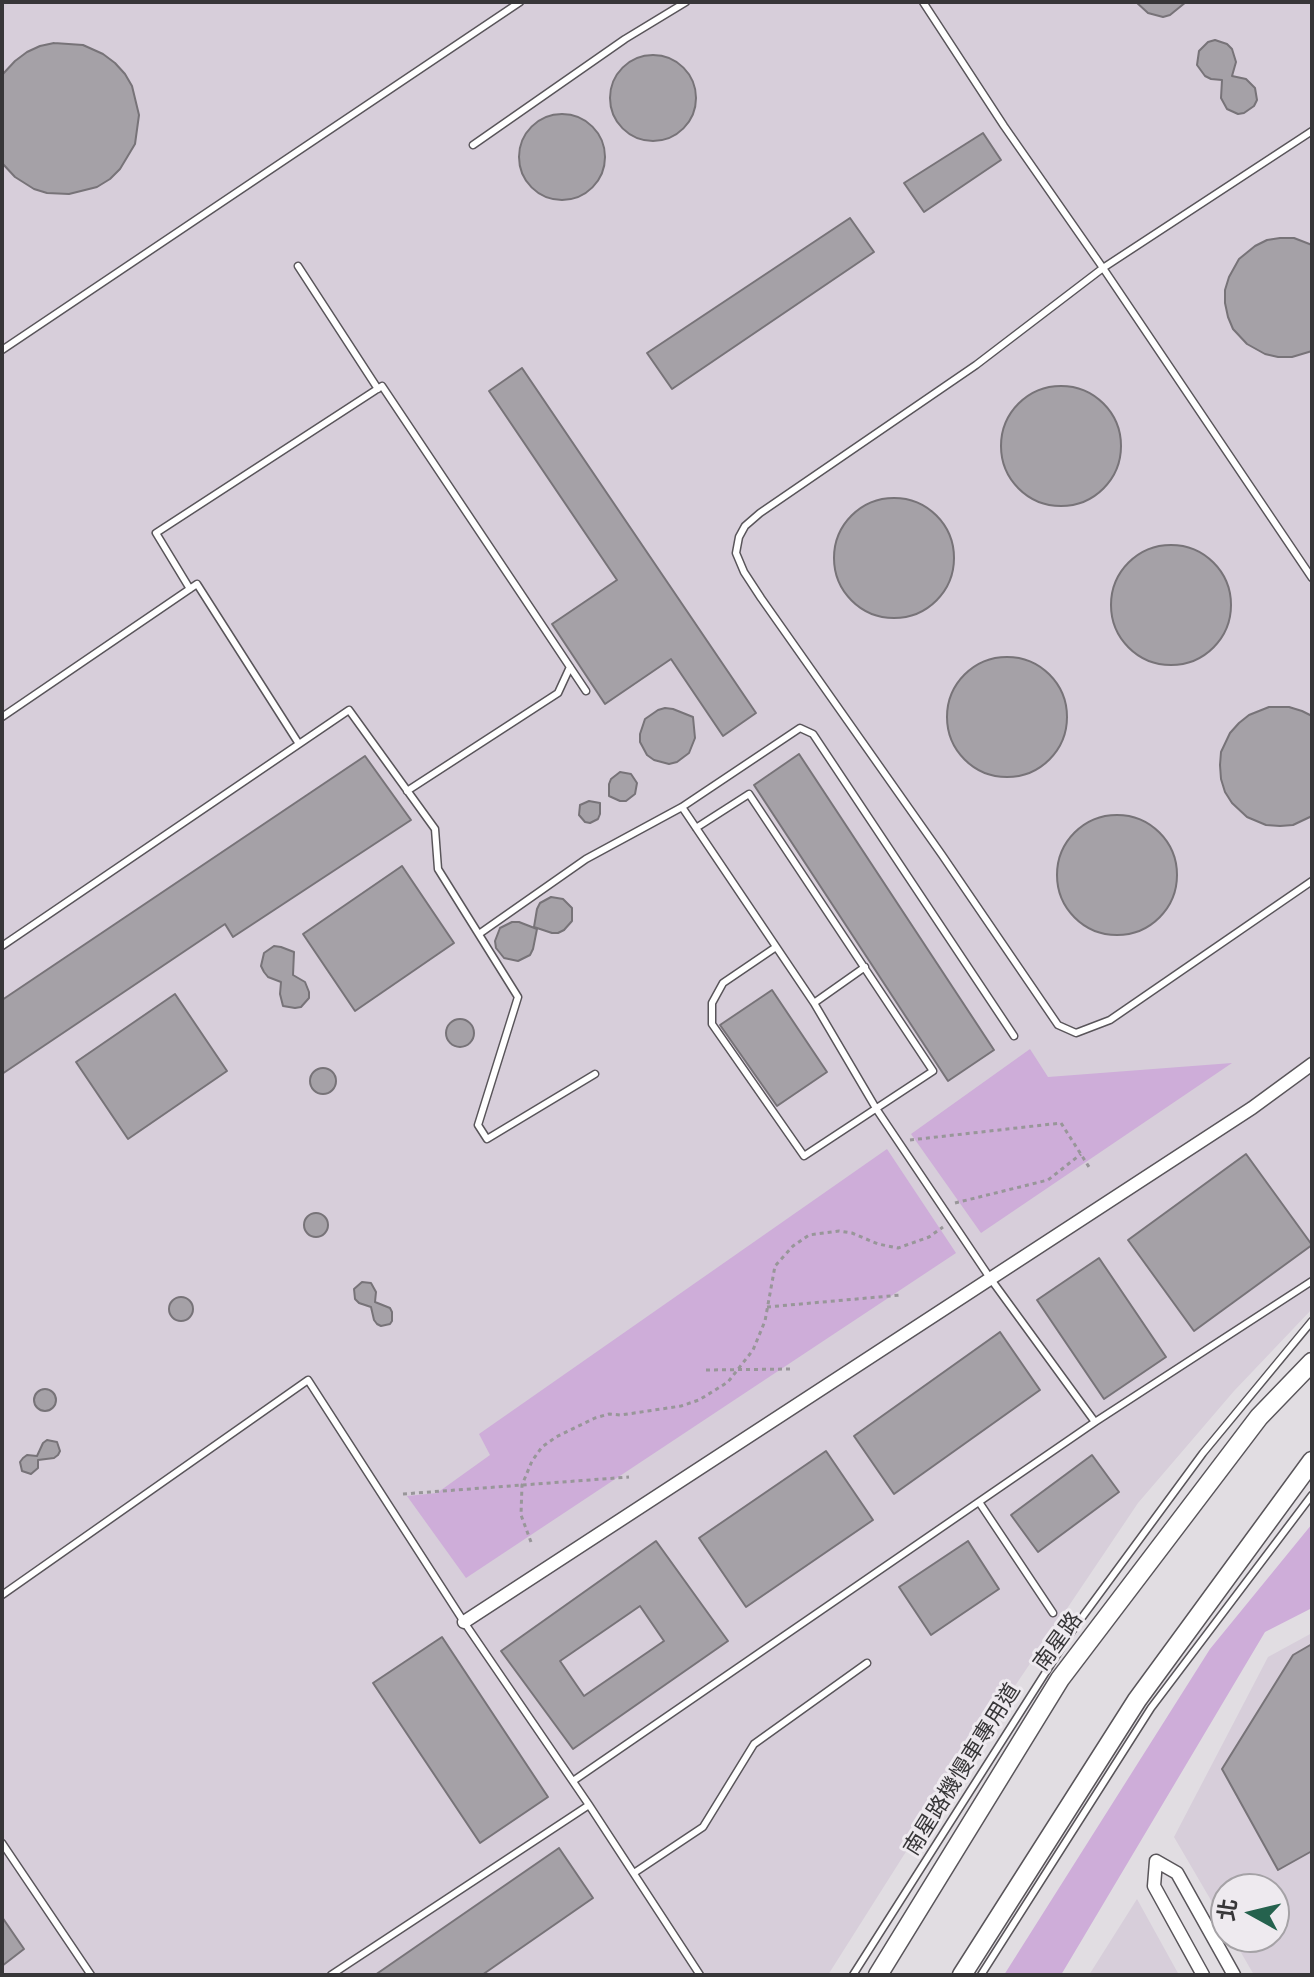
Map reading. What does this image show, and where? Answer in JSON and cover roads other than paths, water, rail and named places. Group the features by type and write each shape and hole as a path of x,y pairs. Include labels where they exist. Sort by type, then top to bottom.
{"street":[{"path":"464,1622 1252,1108 1312,1064"},
{"name":"南星路","path":"878,1975 1060,1679 1259,1417 1312,1362"},
{"path":"962,1975 1137,1700 1312,1461"},
{"path":"1203,1975 1154,1886 1156,1861 1177,1873 1234,1975"}],"lane":[{"path":"2,350 520,2"},
{"path":"473,145 625,39 686,2"},
{"path":"923,2 1312,578"},
{"path":"1312,131 1103,268 976,365 760,513 745,526 736,553 761,598 1058,1025 1076,1033 1110,1020 1312,881"},
{"path":"298,266 378,389"},
{"path":"190,589 156,533 382,386 586,691"},
{"path":"2,717 197,584 299,744"},
{"path":"407,791 558,693 570,667"},
{"path":"2,946 349,710 435,829 438,869 518,997 478,1125 487,1139 595,1074"},
{"path":"479,934 586,859 682,807 800,728 813,734 1014,1036"},
{"path":"696,828 749,794 933,1071 804,1156 712,1024 712,1003 723,983 776,947"},
{"path":"682,807 814,1003 877,1110 990,1278 1095,1422"},
{"path":"814,1003 865,967"},
{"path":"573,1781 1095,1422 1312,1281"},
{"name":"南星路機慢車專用道","path":"853,1975 1072,1631 1203,1453 1312,1321"},
{"path":"2,1595 308,1380 464,1622 700,1975"},
{"path":"981,1975 1151,1708 1312,1495"},
{"path":"979,1502 1053,1613"},
{"path":"634,1873 703,1827 754,1744 867,1663"},
{"path":"331,1975 589,1805"},
{"path":"2,1843 91,1975"}]}
